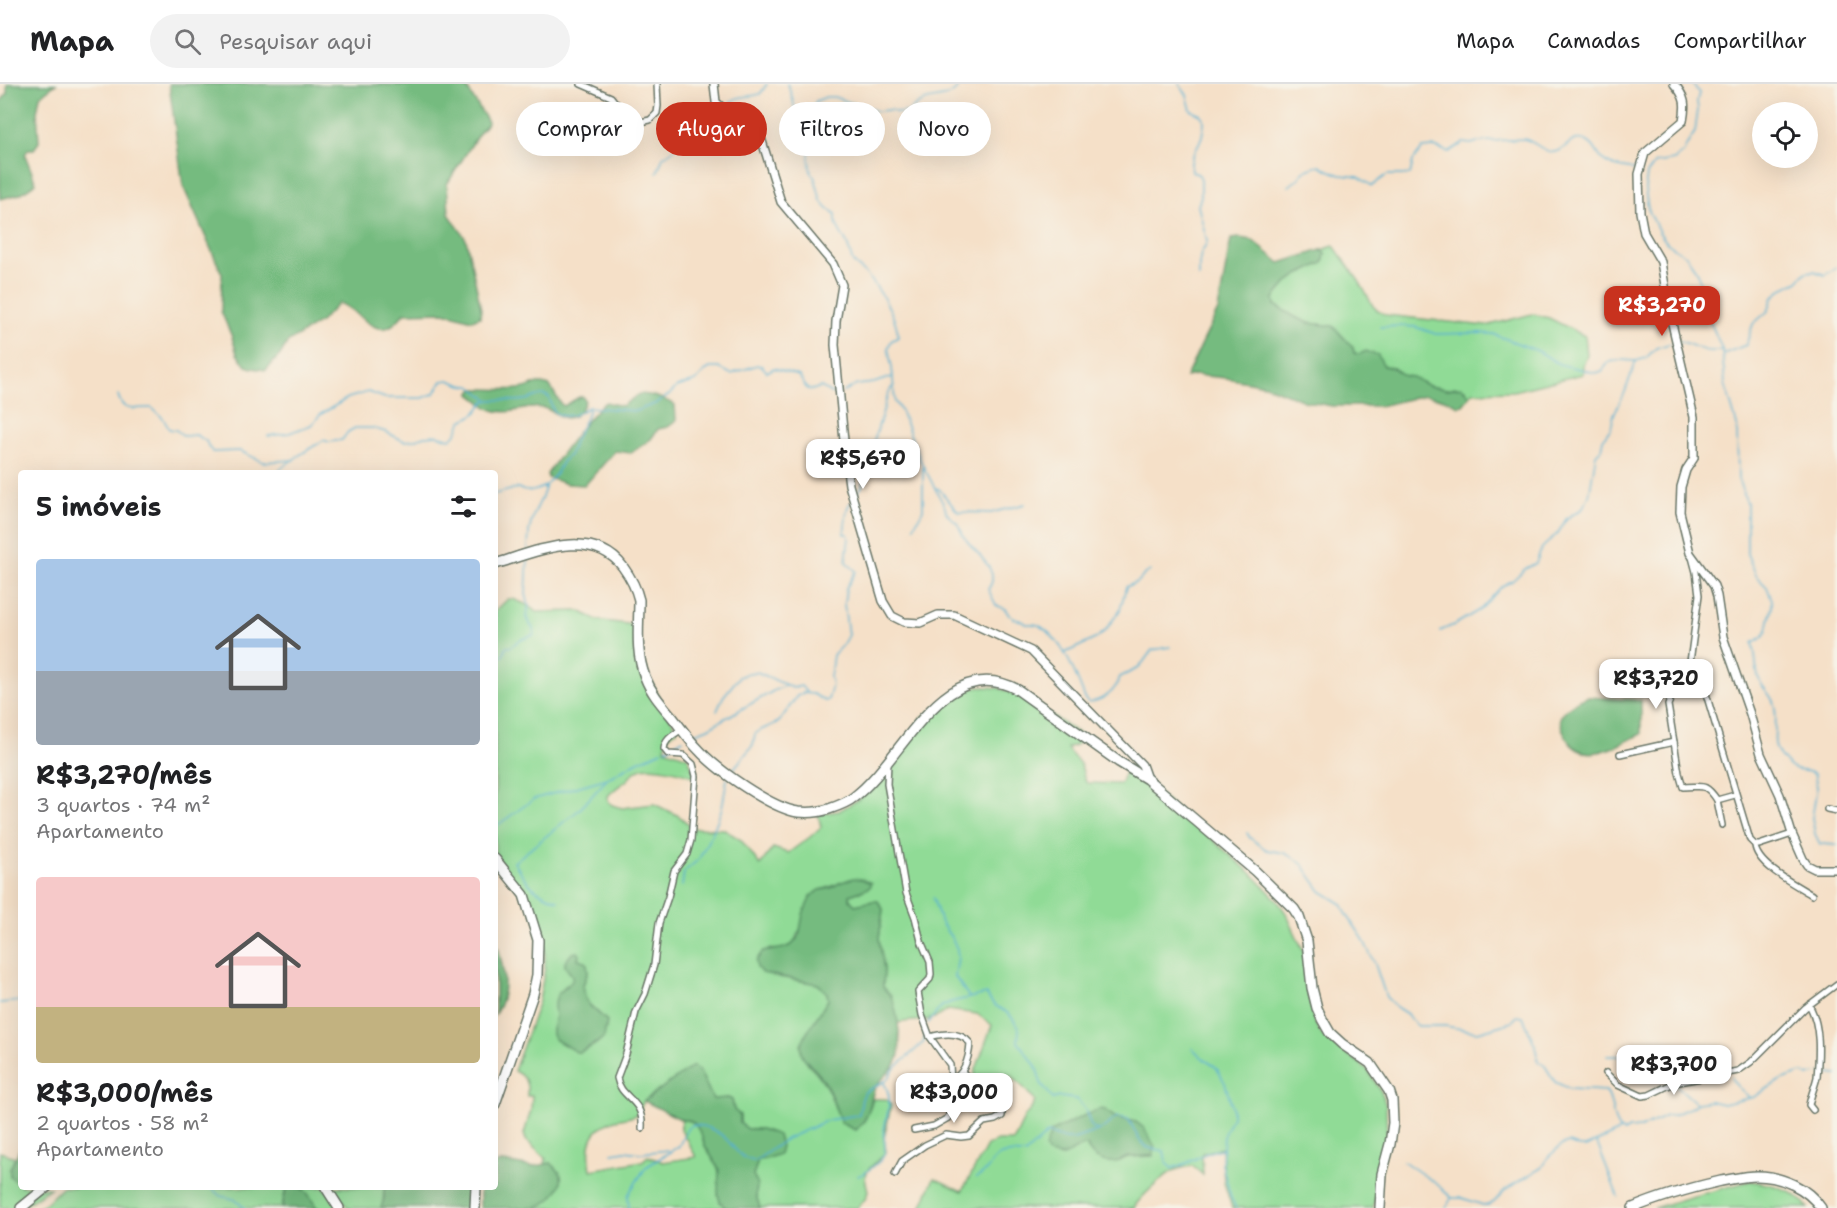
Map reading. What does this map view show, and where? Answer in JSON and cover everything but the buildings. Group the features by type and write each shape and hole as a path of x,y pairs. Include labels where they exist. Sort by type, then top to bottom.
{"highway":[{"path":"498,563 542,550 582,544 599,547 615,557 629,575 637,592 639,600 637,643 645,677 655,696 699,750 723,772 771,802 797,812 810,813 827,810 848,802 864,789 924,716 946,696 968,685 984,682 1001,683 1018,690 1119,762 1147,779 1255,871 1287,901 1299,917 1307,941 1312,988 1322,1019 1330,1033 1370,1064 1389,1091 1392,1100 1393,1123 1382,1174 1380,1208"},
{"path":"498,863 524,896 538,940 533,994 498,1095"},
{"path":"1633,1208 1651,1200 1701,1186 1748,1176 1760,1176 1778,1179 1797,1187 1812,1196 1821,1208"},
{"path":"21,1208 43,1190"},
{"path":"328,1190 339,1208"},
{"path":"476,1190 476,1208"}],"street":[{"path":"581,84 610,97 627,117 641,122 650,120 657,113 657,84"},
{"path":"714,84 716,102 725,110 745,120 762,141 781,202 833,264 842,285 835,345 849,485 883,601 892,616 904,622 920,623 938,615 954,615 1031,651 1142,765 1147,779"},
{"path":"1674,84 1686,104 1683,121 1645,153 1639,174 1640,212 1644,233 1661,262 1670,315 1694,417 1694,458 1686,470 1681,487 1680,512 1700,595 1690,662 1681,674 1668,705 1683,787 1695,785 1713,794 1717,800 1722,825"},
{"path":"1690,553 1714,586 1725,644 1750,714 1761,754 1780,795 1792,834 1807,865 1815,869 1837,869"},
{"path":"1690,662 1698,667 1750,840 1755,844 1757,854 1766,865 1812,895"},
{"path":"642,1128 643,1118 637,1105 621,1089 617,1078 626,1054 636,1012 645,994 654,965 659,923 674,872 687,854 691,840 696,776 693,764 683,755 668,754 664,749 668,739 682,729"},
{"path":"1620,754 1674,742"},
{"path":"888,762 887,784 906,892 930,962 930,979 918,992 922,1015 930,1037 950,1065 951,1108 948,1118 934,1126 914,1130"},
{"path":"1717,800 1736,795"},
{"path":"1827,809 1837,811"},
{"path":"1755,844 1792,834"},
{"path":"1605,1072 1618,1085 1645,1096 1674,1083 1738,1071 1809,1005 1837,984"},
{"path":"1809,1005 1817,1027 1817,1074 1809,1105 1813,1110"},
{"path":"930,1037 958,1034 969,1041 970,1048 962,1072 951,1082"},
{"path":"895,1174 902,1161 925,1144 946,1135 969,1136 984,1122 1002,1116 1002,1108 998,1099 962,1072"}],"green space":[{"path":"7,84 56,84 40,96 37,112 39,142 34,149 28,149 25,155 36,183 20,194 0,199 0,102 7,94"},
{"path":"169,84 465,85 488,122 447,184 449,214 466,239 481,309 480,317 472,320 444,312 404,313 395,323 386,328 379,328 339,303 320,322 287,343 280,355 266,370 246,366 237,354 221,311 222,274 183,186"},
{"path":"1231,239 1252,240 1280,263 1321,250 1325,254 1323,263 1287,283 1274,298 1275,305 1309,323 1333,326 1353,348 1354,353 1360,354 1366,351 1378,355 1384,366 1393,368 1405,376 1429,386 1447,389 1462,387 1470,396 1463,405 1458,406 1447,400 1425,395 1380,406 1332,406 1304,401 1265,385 1226,378 1195,375 1186,377 1218,310"},
{"path":"1334,246 1378,311 1386,315 1486,326 1532,314 1549,318 1585,336 1587,355 1583,374 1514,391 1473,392 1470,396 1465,389 1429,386 1393,368 1384,366 1379,360 1354,353 1353,347 1333,326 1309,323 1275,305 1274,298 1287,283 1323,263 1325,254 1321,250"},
{"path":"534,384 550,386 564,406 579,397 583,397 585,401 576,415 566,418 537,407 499,412 487,407 470,394 474,389 515,389"},
{"path":"639,394 658,397 675,405 676,421 668,427 658,429 651,439 631,453 615,451 585,485 567,484 548,478 547,474 560,456 601,405 606,402 622,406"},
{"path":"508,599 525,604 537,612 580,611 596,620 635,625 635,652 677,730 667,738 665,749 688,757 696,778 666,769 641,768 608,796 608,801 622,808 654,804 679,816 693,828 724,829 741,840 760,865 773,848 788,853 810,837 821,827 818,814 839,811 859,799 880,777 923,717 967,688 999,688 1023,697 1084,737 1078,744 1067,748 1080,764 1087,783 1120,784 1126,770 1163,797 1252,874 1277,900 1286,913 1303,950 1306,980 1316,1025 1322,1035 1367,1069 1382,1093 1386,1106 1387,1142 1373,1208 1232,1208 1224,1182 1222,1148 1202,1153 1203,1175 1193,1166 1173,1171 1152,1188 1134,1208 921,1208 934,1178 962,1191 987,1146 997,1141 1013,1141 1035,1101 1011,1076 1004,1079 978,1080 975,1076 992,1025 977,1014 947,1010 930,1019 897,1023 891,995 883,987 884,969 879,939 883,909 873,901 855,905 850,900 850,895 862,891 862,879 851,880 820,890 793,944 779,950 769,949 773,976 818,984 827,993 828,1000 805,1036 808,1064 824,1084 841,1123 855,1130 864,1120 873,1099 886,1099 890,1102 884,1138 886,1152 868,1170 865,1178 868,1191 866,1198 857,1208 760,1208 756,1195 757,1184 753,1176 758,1159 771,1156 780,1147 777,1135 761,1129 747,1129 740,1123 740,1115 734,1110 732,1100 728,1098 713,1100 703,1078 644,1101 636,1115 615,1120 600,1128 595,1133 590,1146 591,1170 642,1161 648,1156 663,1162 696,1157 680,1128 682,1120 691,1121 699,1129 705,1146 718,1168 719,1195 726,1208 537,1208 551,1163 545,1164 546,1159 526,1140 524,1134 531,1110 532,1096 527,1096 525,1081 514,1071 539,1001 545,968 543,935 529,903 498,859 498,608","holes":["578,959 585,961 588,972 583,985 585,997 607,1021 600,1041 580,1052 556,1040 552,1030 564,987 571,982 573,977 565,966","1111,1113 1113,1117 1128,1120 1143,1129 1155,1147 1153,1156 1125,1157 1118,1161 1088,1150 1087,1146 1060,1157 1051,1132"]},
{"path":"1587,697 1641,700 1641,734 1603,751 1593,753 1575,748 1564,732 1560,718 1571,705"},
{"path":"853,878 871,883 869,888 850,895 850,900 855,905 878,901 883,909 879,939 884,969 883,987 892,998 900,1040 896,1063 875,1089 866,1118 855,1130 841,1123 825,1083 803,1057 801,1050 805,1036 828,1000 827,993 818,984 762,973 757,968 756,961 762,952 785,948 793,944 799,936 803,914 811,896 820,890 831,888"},
{"path":"498,947 504,981 498,1008"},
{"path":"577,952 578,959 587,964 588,972 583,985 585,997 589,1005 607,1021 604,1037 580,1052 556,1040 552,1035 557,995 571,982 573,977 565,966 565,962 572,953"},
{"path":"693,1066 699,1070 713,1099 732,1100 734,1110 740,1115 740,1123 747,1129 761,1129 778,1135 781,1146 779,1154 758,1160 753,1176 757,1183 756,1195 760,1208 726,1208 720,1202 718,1194 719,1169 695,1124 644,1101"},
{"path":"1100,1109 1106,1110 1114,1117 1136,1122 1144,1128 1155,1147 1153,1155 1128,1157 1110,1162 1096,1158 1087,1146 1082,1146 1063,1156 1048,1154 1045,1148 1051,1132"},
{"path":"0,1152 15,1157 10,1176 18,1183 18,1190 47,1190 21,1208 0,1208"},
{"path":"18,1152 18,1183 10,1176 10,1169"},
{"path":"504,1162 532,1167 551,1163 561,1175 560,1185 551,1198 537,1208 480,1208 480,1190 498,1190 498,1163"},
{"path":"1750,1181 1775,1186 1790,1192 1808,1208 1654,1208 1683,1199"},
{"path":"59,1190 287,1190 282,1208 37,1208 46,1203"},
{"path":"286,1190 304,1190 317,1208 282,1208"},
{"path":"304,1190 327,1190 339,1208 317,1208"},
{"path":"336,1190 384,1190 381,1208 348,1208"},
{"path":"384,1190 469,1190 469,1208 381,1208"}],"waterway":[{"path":"731,102 737,98 760,94 767,84"},
{"path":"787,84 800,130 803,137 810,140 811,173 815,178 821,201 836,214 839,230 848,245 853,262 877,288 895,321 898,337 891,341 888,348 895,402 946,512 990,569 992,582 988,589 996,605 1005,609 1015,619 1026,624 1038,625 1056,640 1068,659 1086,701 1089,703 1108,695 1120,677 1139,668 1152,650 1170,647"},
{"path":"885,110 908,112 920,103 947,96 959,84"},
{"path":"1179,84 1187,95 1191,110 1201,115 1204,120 1202,136 1192,157 1191,166 1192,171 1201,179 1201,196 1198,206 1207,241 1201,253 1199,277"},
{"path":"1693,84 1699,93 1695,132 1684,152 1674,160 1655,163 1647,174 1645,189 1648,209 1667,243 1686,256 1698,273 1707,314 1722,349 1725,384 1737,425 1738,479 1747,503 1747,554 1757,577 1767,587 1772,600 1767,630 1763,637 1753,643 1758,676 1774,704 1775,741 1779,755 1793,769 1814,774 1817,787 1812,818 1815,834 1820,844 1837,845"},
{"path":"815,102 826,97 849,102"},
{"path":"1289,186 1304,171 1320,165 1341,175 1359,177 1372,186 1387,175 1410,175 1413,161 1423,148 1434,147 1449,152 1463,143 1523,139 1552,152 1557,152 1576,140 1586,141 1608,164 1637,170"},
{"path":"657,173 664,156"},
{"path":"1723,354 1746,345 1753,324 1768,311 1773,297 1782,289 1798,281 1806,272 1814,271 1825,275 1837,267"},
{"path":"1380,327 1415,327 1436,334 1493,334 1538,351 1559,364 1596,373 1602,371 1609,362 1636,361 1646,358 1656,348 1672,343"},
{"path":"1680,341 1705,350 1721,350"},
{"path":"1440,631 1481,609 1502,586 1536,563 1542,548 1558,533 1567,518 1582,509 1589,496 1596,454 1601,449 1603,439 1611,428 1614,414 1636,361"},
{"path":"280,470 323,440 329,442 342,440 348,432 355,428 372,428 404,441 437,435 450,439 455,435 462,421 475,414 485,401 520,401 540,395 546,396 549,397 553,410 564,416 574,415 589,407 636,411 657,403 677,387 696,381 710,368 719,368 731,374 757,365 762,366 767,372 774,368 799,376 807,389 821,387 831,393 838,393"},
{"path":"843,392 857,385 874,383 892,377"},
{"path":"268,436 289,433 311,425 321,414 348,398 368,392 385,398 423,398 435,393 442,381 449,380 471,386 488,399"},
{"path":"856,494 862,487 865,465 892,387"},
{"path":"118,395 127,408 152,408 163,418 169,429 176,430 184,436 196,435 206,441 213,452 240,451 263,462 294,460"},
{"path":"528,549 533,516 546,485 570,454 589,408"},
{"path":"914,526 923,510 923,467"},
{"path":"498,493 518,488 532,491 545,486"},
{"path":"935,488 939,489 958,512 991,513 1025,504"},
{"path":"731,772 753,745 755,734 779,722 797,696 803,693 813,694 825,701 828,700 832,685 830,677 833,655 848,635 844,604 846,588 856,571 846,562 849,537 848,534 844,534 847,509 850,503"},
{"path":"498,656 503,656 506,647 534,635 526,617 529,606 526,594 528,557"},
{"path":"1065,653 1097,638 1105,631 1120,610 1126,587 1139,581 1150,571"},
{"path":"717,711 723,697 739,677 748,673 757,672 793,688 801,686 806,692"},
{"path":"690,735 708,728 787,685"},
{"path":"666,749 683,739"},
{"path":"498,825 534,799 608,778 662,751"},
{"path":"558,900 532,887 514,862 580,809 608,778"},
{"path":"682,886 684,872 699,859 714,829 722,808 727,779"},
{"path":"1247,833 1250,838 1267,850 1284,853 1294,858 1302,864 1321,891 1342,904 1375,964 1386,997 1418,1026 1445,1026 1478,1032 1512,1022 1517,1016 1523,1017 1535,1045 1538,1061 1545,1066 1555,1082 1570,1089 1606,1091 1620,1131"},
{"path":"933,898 941,923 957,949 955,977 969,997"},
{"path":"928,1023 942,1006 986,994 993,1004 1008,1013 1015,1022 1019,1029 1018,1042 1036,1066 1041,1083 1053,1099 1060,1097 1076,1099 1085,1109 1091,1126 1097,1130"},
{"path":"0,1003 18,1001"},
{"path":"629,1208 628,1196 646,1167 679,1146 687,1129 692,1125 712,1129 724,1137 742,1156 755,1161 786,1139 828,1120 859,1114 865,1092 887,1080 894,1069 924,1042 925,1030"},
{"path":"1192,1048 1216,1067 1225,1083 1232,1107 1232,1117 1224,1134 1222,1164 1236,1208"},
{"path":"1713,1053 1727,1070"},
{"path":"1607,1056 1633,1058 1673,1081"},
{"path":"1403,1161 1438,1185 1452,1198 1462,1198 1489,1205 1505,1190 1541,1168 1549,1156 1562,1145 1569,1143 1586,1147 1620,1131 1641,1128 1697,1103 1710,1101 1723,1104 1754,1097 1781,1080 1802,1073 1809,1076 1815,1074"},
{"path":"1820,1073 1837,1075"},
{"path":"1731,1078 1749,1097"},
{"path":"858,1176 873,1167 884,1155 884,1130 889,1101 884,1083"},
{"path":"1676,1085 1696,1103"},
{"path":"976,1178 983,1174 997,1157 1007,1154 1025,1154 1048,1133 1065,1139 1074,1139 1102,1129 1117,1117 1128,1119 1145,1146 1164,1151 1166,1161 1171,1168 1209,1152 1223,1149"},
{"path":"1597,1143 1618,1197"},
{"path":"612,1153 668,1150"},
{"path":"213,1190 220,1196 234,1199 245,1208"},
{"path":"1446,1208 1451,1198"}]}
